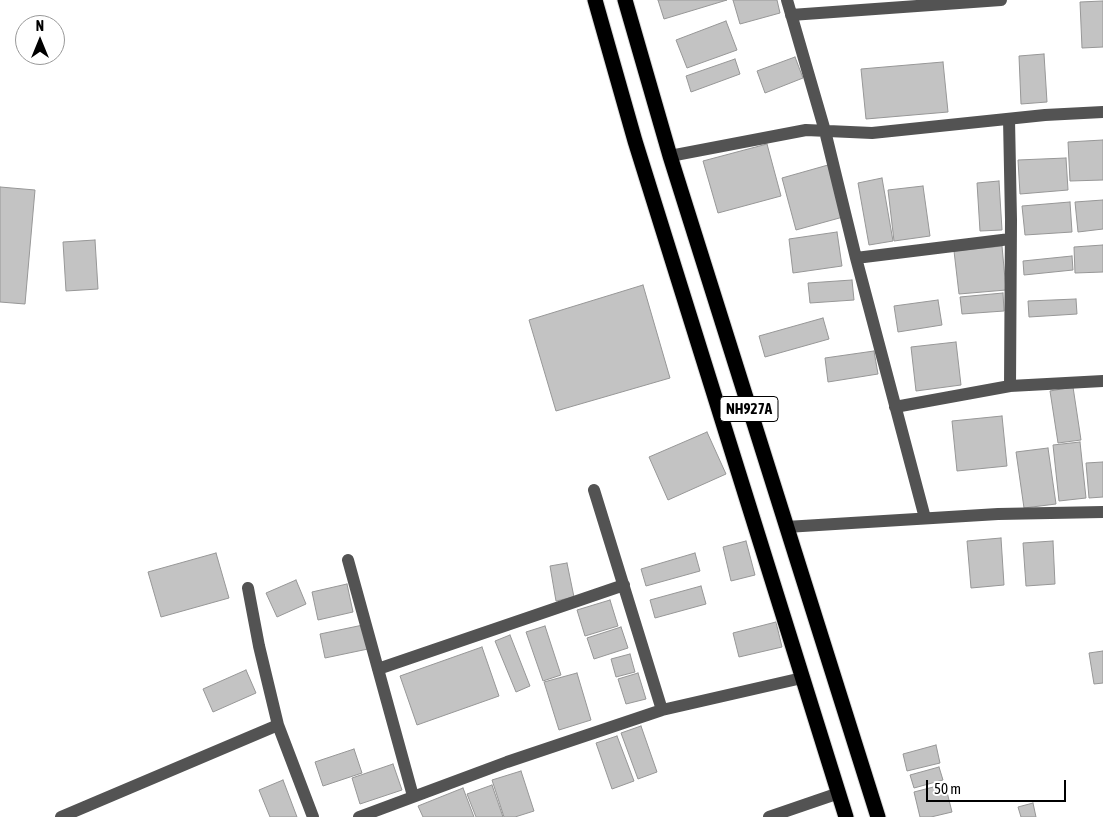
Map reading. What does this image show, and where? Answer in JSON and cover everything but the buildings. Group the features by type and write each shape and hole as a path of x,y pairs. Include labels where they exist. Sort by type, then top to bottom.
{"highway":[{"name":"NH927A","path":"595,0 635,142 846,817"},
{"name":"NH927A","path":"625,0 670,156 878,817"}],"street":[{"path":"787,0 825,131 856,258 925,518"},
{"path":"791,15 1001,0"},
{"path":"670,156 806,130 872,133 1045,115 1103,112"},
{"path":"1009,119 1010,386"},
{"path":"856,258 1010,239"},
{"path":"895,407 1010,386 1103,381"},
{"path":"594,490 662,710"},
{"path":"786,527 998,514 1103,512"},
{"path":"348,560 413,796"},
{"path":"378,669 624,585"},
{"path":"248,588 259,646 278,725 313,817"},
{"path":"359,817 507,762 662,710 802,678"},
{"path":"61,817 278,725"},
{"path":"769,817 839,793"}]}
